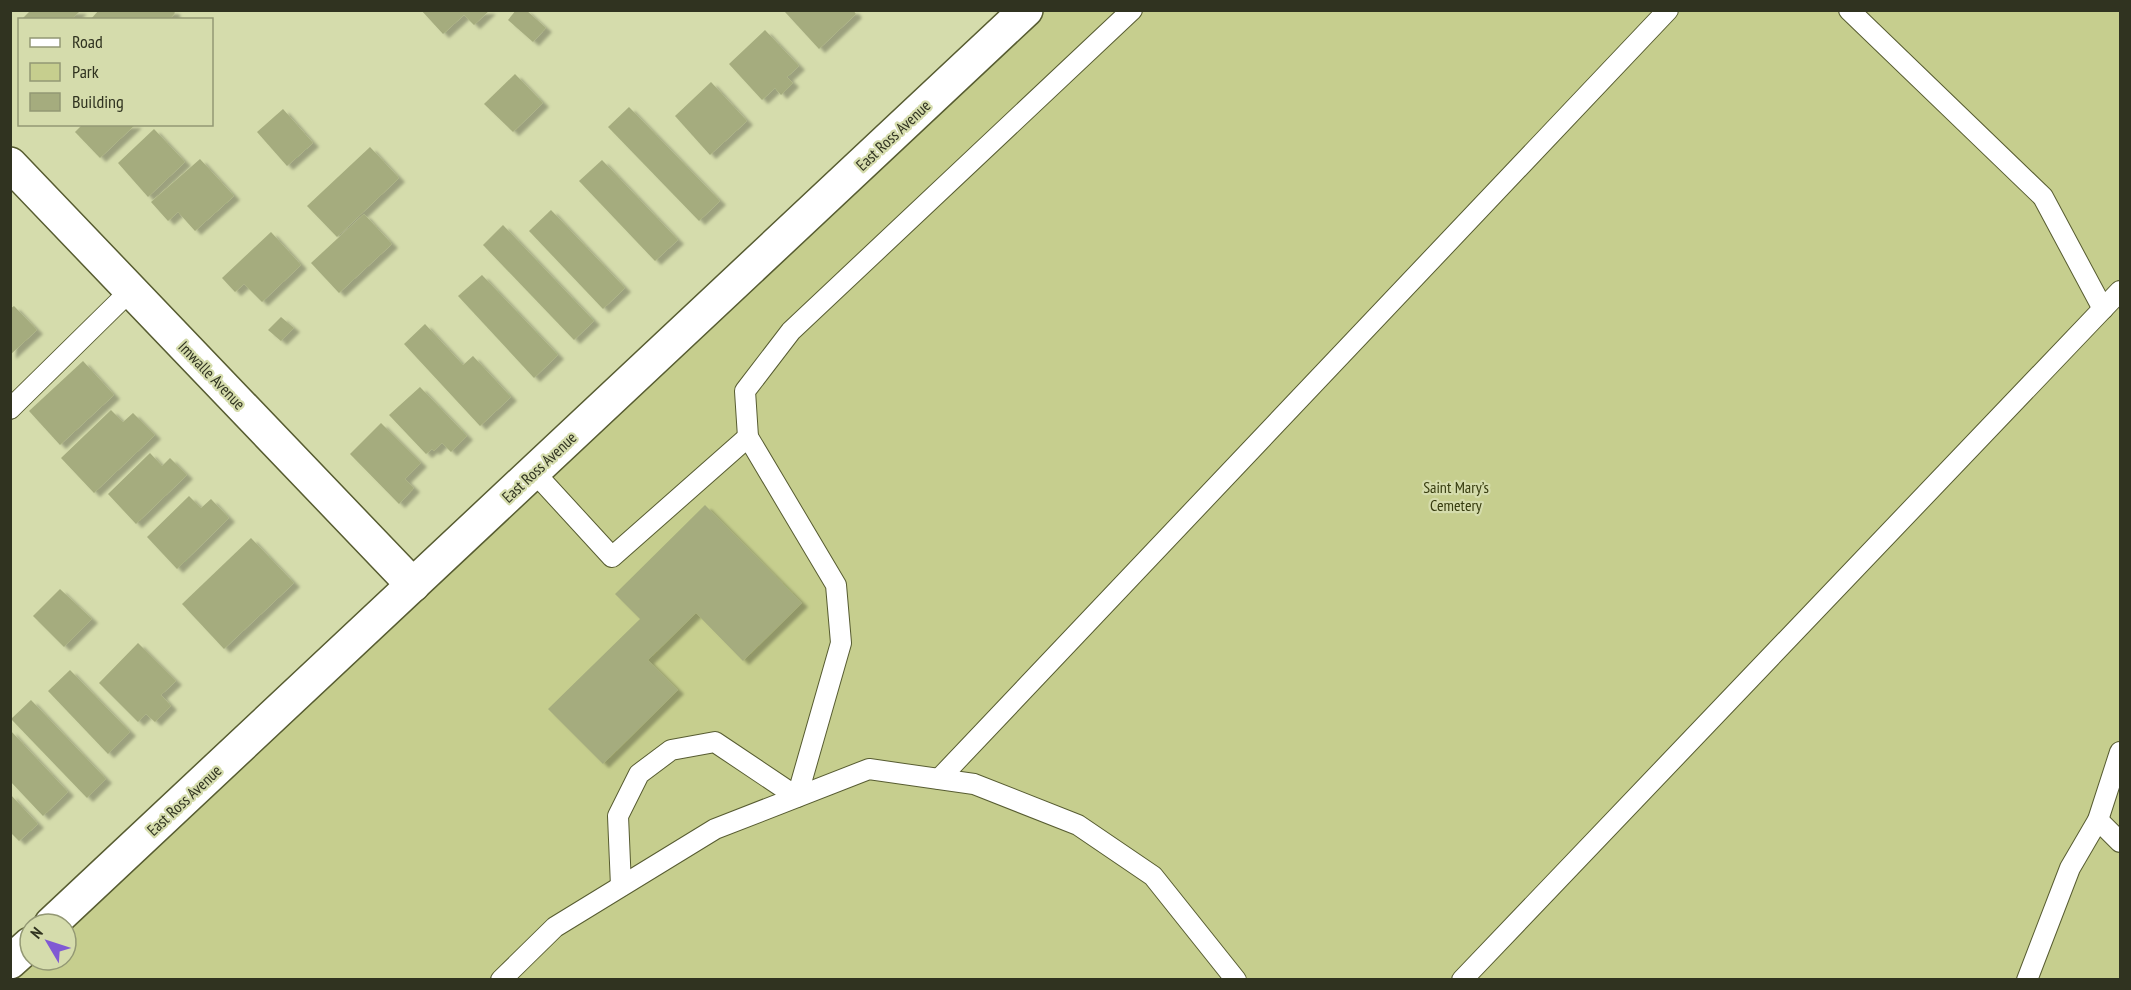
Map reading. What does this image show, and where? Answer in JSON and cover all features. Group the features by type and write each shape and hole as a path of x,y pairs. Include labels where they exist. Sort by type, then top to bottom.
{"street":[{"name":"East Ross Avenue","path":"64,912 1026,10"},
{"name":"Imwalle Avenue","path":"10,164 412,585"}],"lane":[{"path":"797,797 841,643 836,585 748,437 745,391 791,331 1132,10"},
{"path":"939,779 1668,10"},
{"path":"1849,10 2043,197 2103,309"},
{"path":"10,409 131,290"},
{"path":"1462,980 2121,291"},
{"path":"534,472 612,557 748,437"},
{"path":"621,886 618,816 639,774 671,750 715,742 797,797"},
{"path":"2026,980 2070,868 2098,820 2121,752"},
{"path":"501,980 555,927 715,828 870,770 974,784 1078,825 1153,876 1236,980"},
{"path":"2098,820 2121,842"}],"green space":[{"name":"Saint Mary’s Cemetery","path":"1026,11 2120,11 2120,979 11,980 11,962 18,962 18,972 78,972 78,913"}],"building":[{"path":"31,10 81,10 73,18 23,18"},
{"path":"99,10 173,10 175,13 171,18 92,18"},
{"path":"421,10 490,10 474,25 464,15 443,34"},
{"path":"516,10 526,10 546,28 533,42 508,20"},
{"path":"786,10 853,10 856,14 819,49 785,12"},
{"path":"765,30 799,66 787,77 793,83 781,95 775,88 762,100 729,64"},
{"path":"515,74 543,103 513,132 484,104"},
{"path":"711,82 747,121 710,155 675,116"},
{"path":"629,107 720,201 699,221 608,127"},
{"path":"283,109 313,143 287,166 257,132"},
{"path":"81,126 134,126 100,158 75,132"},
{"path":"154,129 185,162 148,197 118,163"},
{"path":"370,147 399,178 337,237 307,206"},
{"path":"200,159 234,196 195,231 178,212 168,221 151,202"},
{"path":"602,160 678,240 655,261 579,181"},
{"path":"551,210 625,288 603,309 529,231"},
{"path":"364,214 392,244 339,293 311,263"},
{"path":"503,225 594,321 574,340 483,245"},
{"path":"271,232 301,265 262,302 244,284 235,292 222,278"},
{"path":"482,275 558,355 534,378 458,296"},
{"path":"14,306 37,330 10,355 10,309"},
{"path":"281,317 294,328 281,341 268,330"},
{"path":"425,324 463,365 473,356 511,397 480,426 404,344"},
{"path":"83,361 114,395 60,445 29,411"},
{"path":"420,387 467,436 451,452 442,443 434,451 432,449 426,454 389,415"},
{"path":"111,410 123,422 133,413 155,435 94,493 61,458"},
{"path":"381,423 421,463 405,479 414,488 399,504 350,454"},
{"path":"150,453 162,466 170,458 187,475 136,524 108,494"},
{"path":"189,496 201,508 211,499 229,518 177,569 147,537"},
{"path":"705,505 802,603 743,661 696,613 648,660 678,690 603,764 548,709 640,619 615,594"},
{"path":"251,538 294,583 224,649 182,604"},
{"path":"60,589 92,619 64,647 33,616"},
{"path":"138,643 176,681 161,695 171,706 155,722 146,714 138,722 99,683"},
{"path":"70,670 130,732 108,754 48,691"},
{"path":"31,700 106,779 87,798 11,719"},
{"path":"10,730 68,792 43,816 10,781"},
{"path":"10,794 38,824 19,841 10,832"}]}
